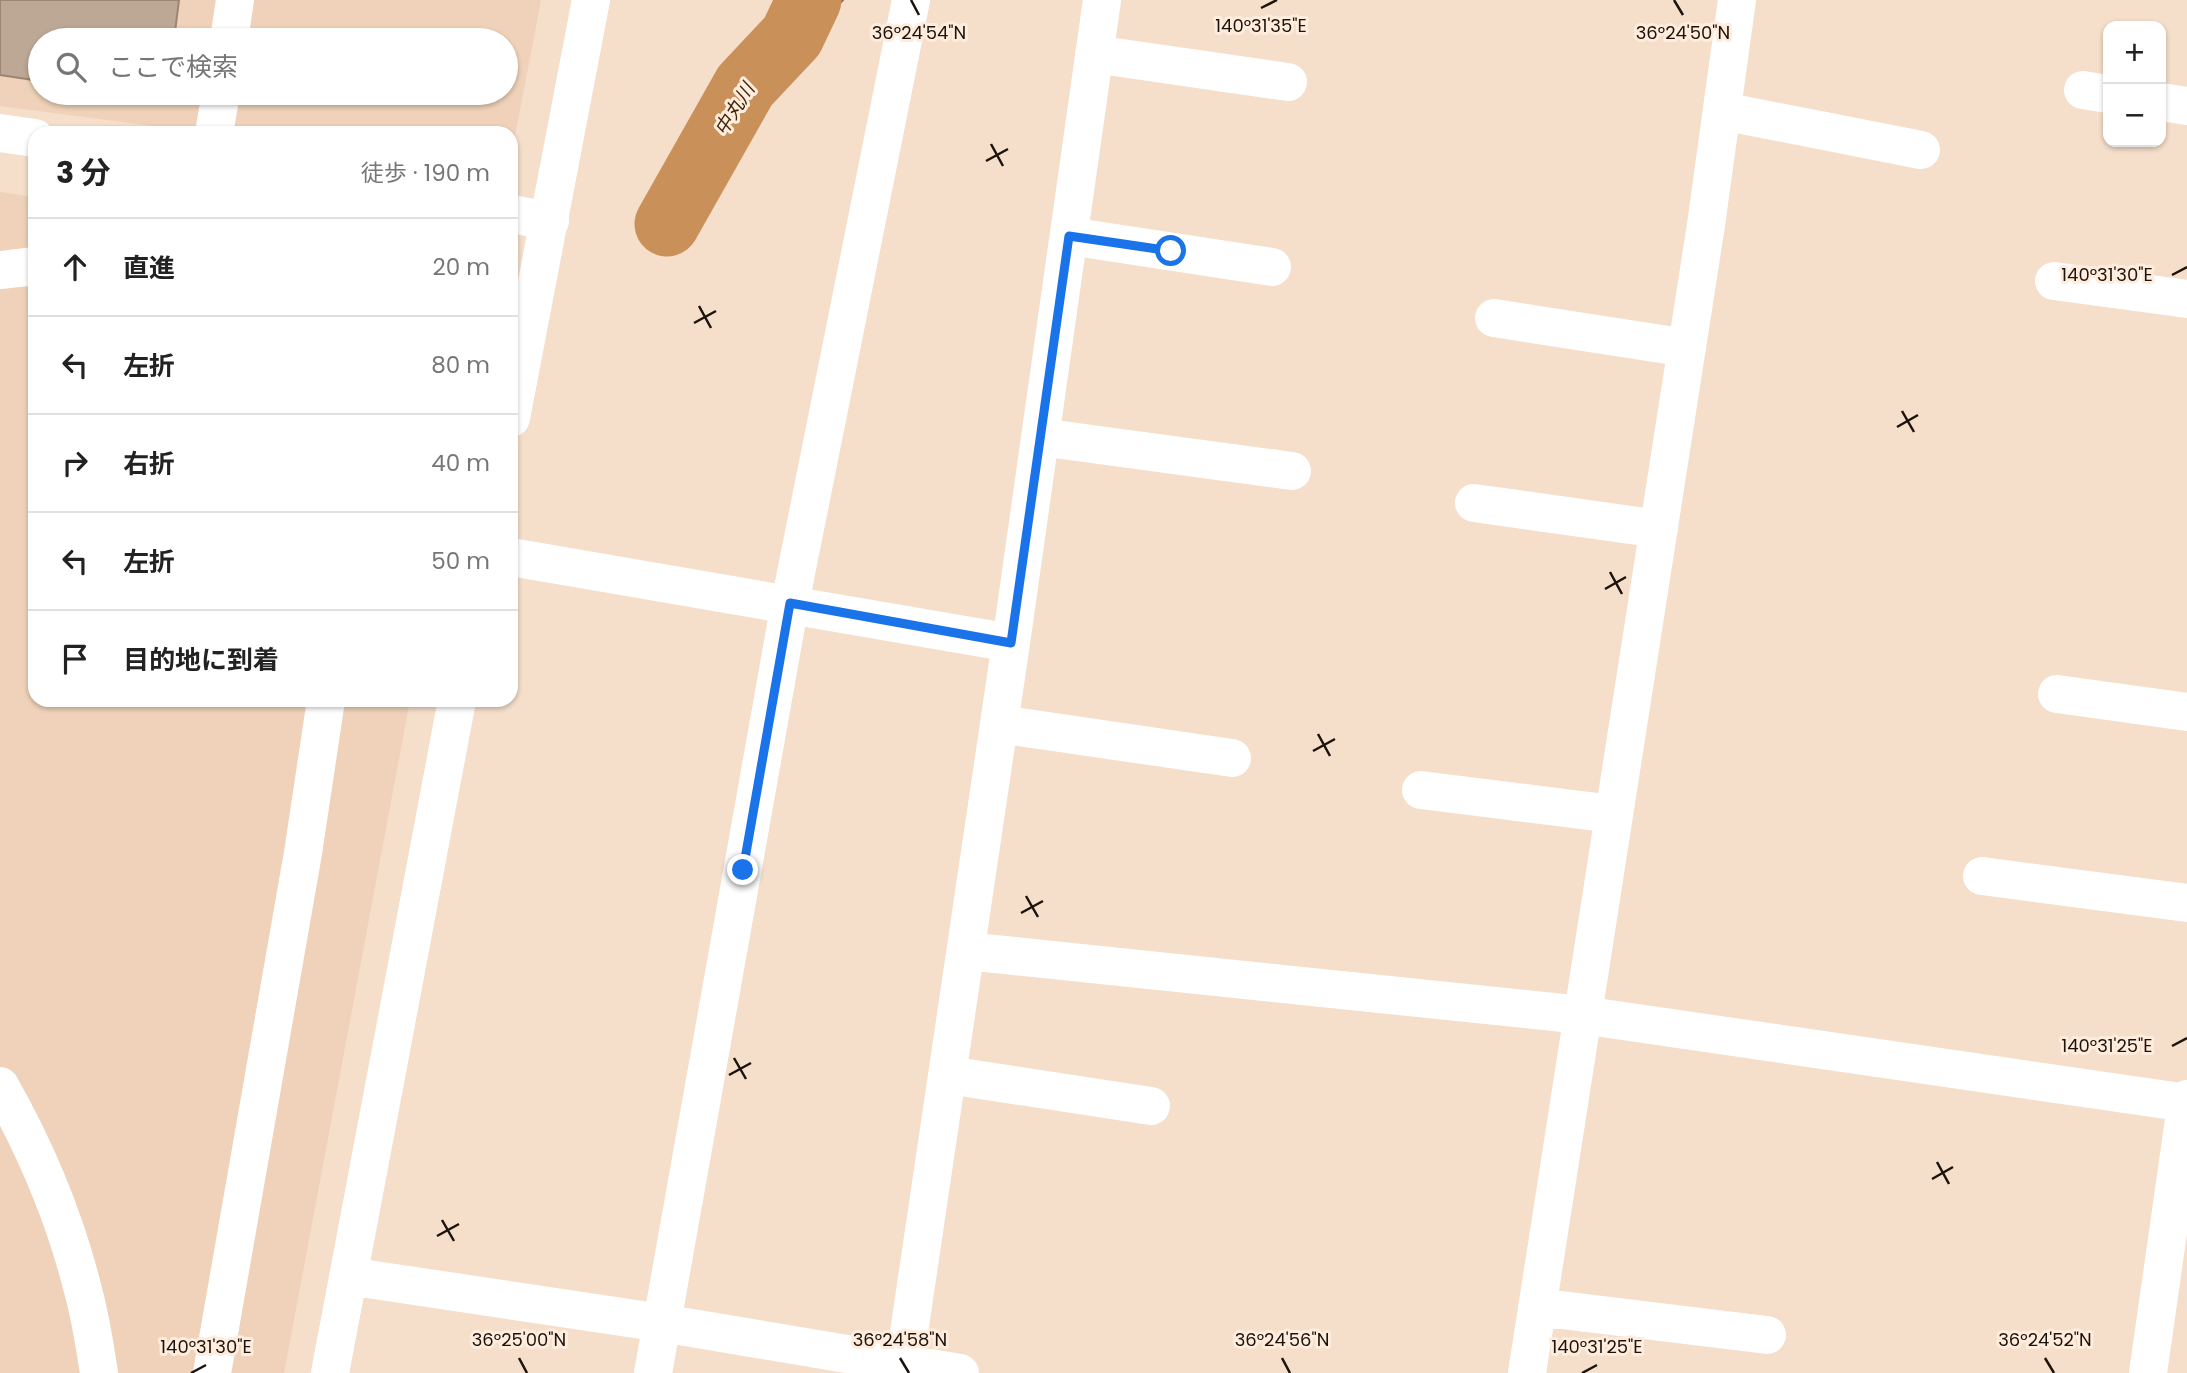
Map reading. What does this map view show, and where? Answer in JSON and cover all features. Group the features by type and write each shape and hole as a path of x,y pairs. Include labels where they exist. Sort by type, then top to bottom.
{"street":[{"path":"231,28 235,0"},
{"path":"518,383 591,0"},
{"path":"653,1373 790,603 911,0"},
{"path":"904,1369 1102,0"},
{"path":"1527,1373 1659,529 1737,0"},
{"path":"1094,54 1288,82"},
{"path":"2166,103 2187,107"},
{"path":"215,126 218,105"},
{"path":"1722,111 1921,150"},
{"path":"0,133 28,137"},
{"path":"518,215 550,221"},
{"path":"1069,236 1272,267"},
{"path":"0,270 28,267"},
{"path":"2054,281 2187,299"},
{"path":"1494,318 1686,348"},
{"path":"1040,437 1292,471"},
{"path":"1474,503 1659,529"},
{"path":"518,558 1011,643"},
{"path":"2057,694 2187,712"},
{"path":"212,1373 303,853 325,707"},
{"path":"330,1373 456,707"},
{"path":"999,724 1232,758"},
{"path":"1421,790 1613,814"},
{"path":"1982,876 2187,903"},
{"path":"966,951 1582,1015 2187,1102 2148,1373"},
{"path":"948,1076 1150,1106"},
{"path":"0,1086 18,1117 66,1233 85,1296 99,1373"},
{"path":"348,1276 662,1323 904,1369 960,1373"},
{"path":"1537,1307 1767,1335"}],"shaded area":[{"path":"0,0 541,0 517,126 153,126 0,106"},
{"path":"793,0 843,0 820,24 779,49"},
{"path":"0,192 28,196 28,707 409,707 284,1373 0,1373"}],"building":[{"path":"0,0 179,0 176,28 28,28 28,79 0,75"}],"waterway":[{"name":"中丸川","path":"667,224 745,86 792,36 809,0"}],"route":[{"path":"743,870 790,603 1011,643 1069,236 1171,251"}]}
